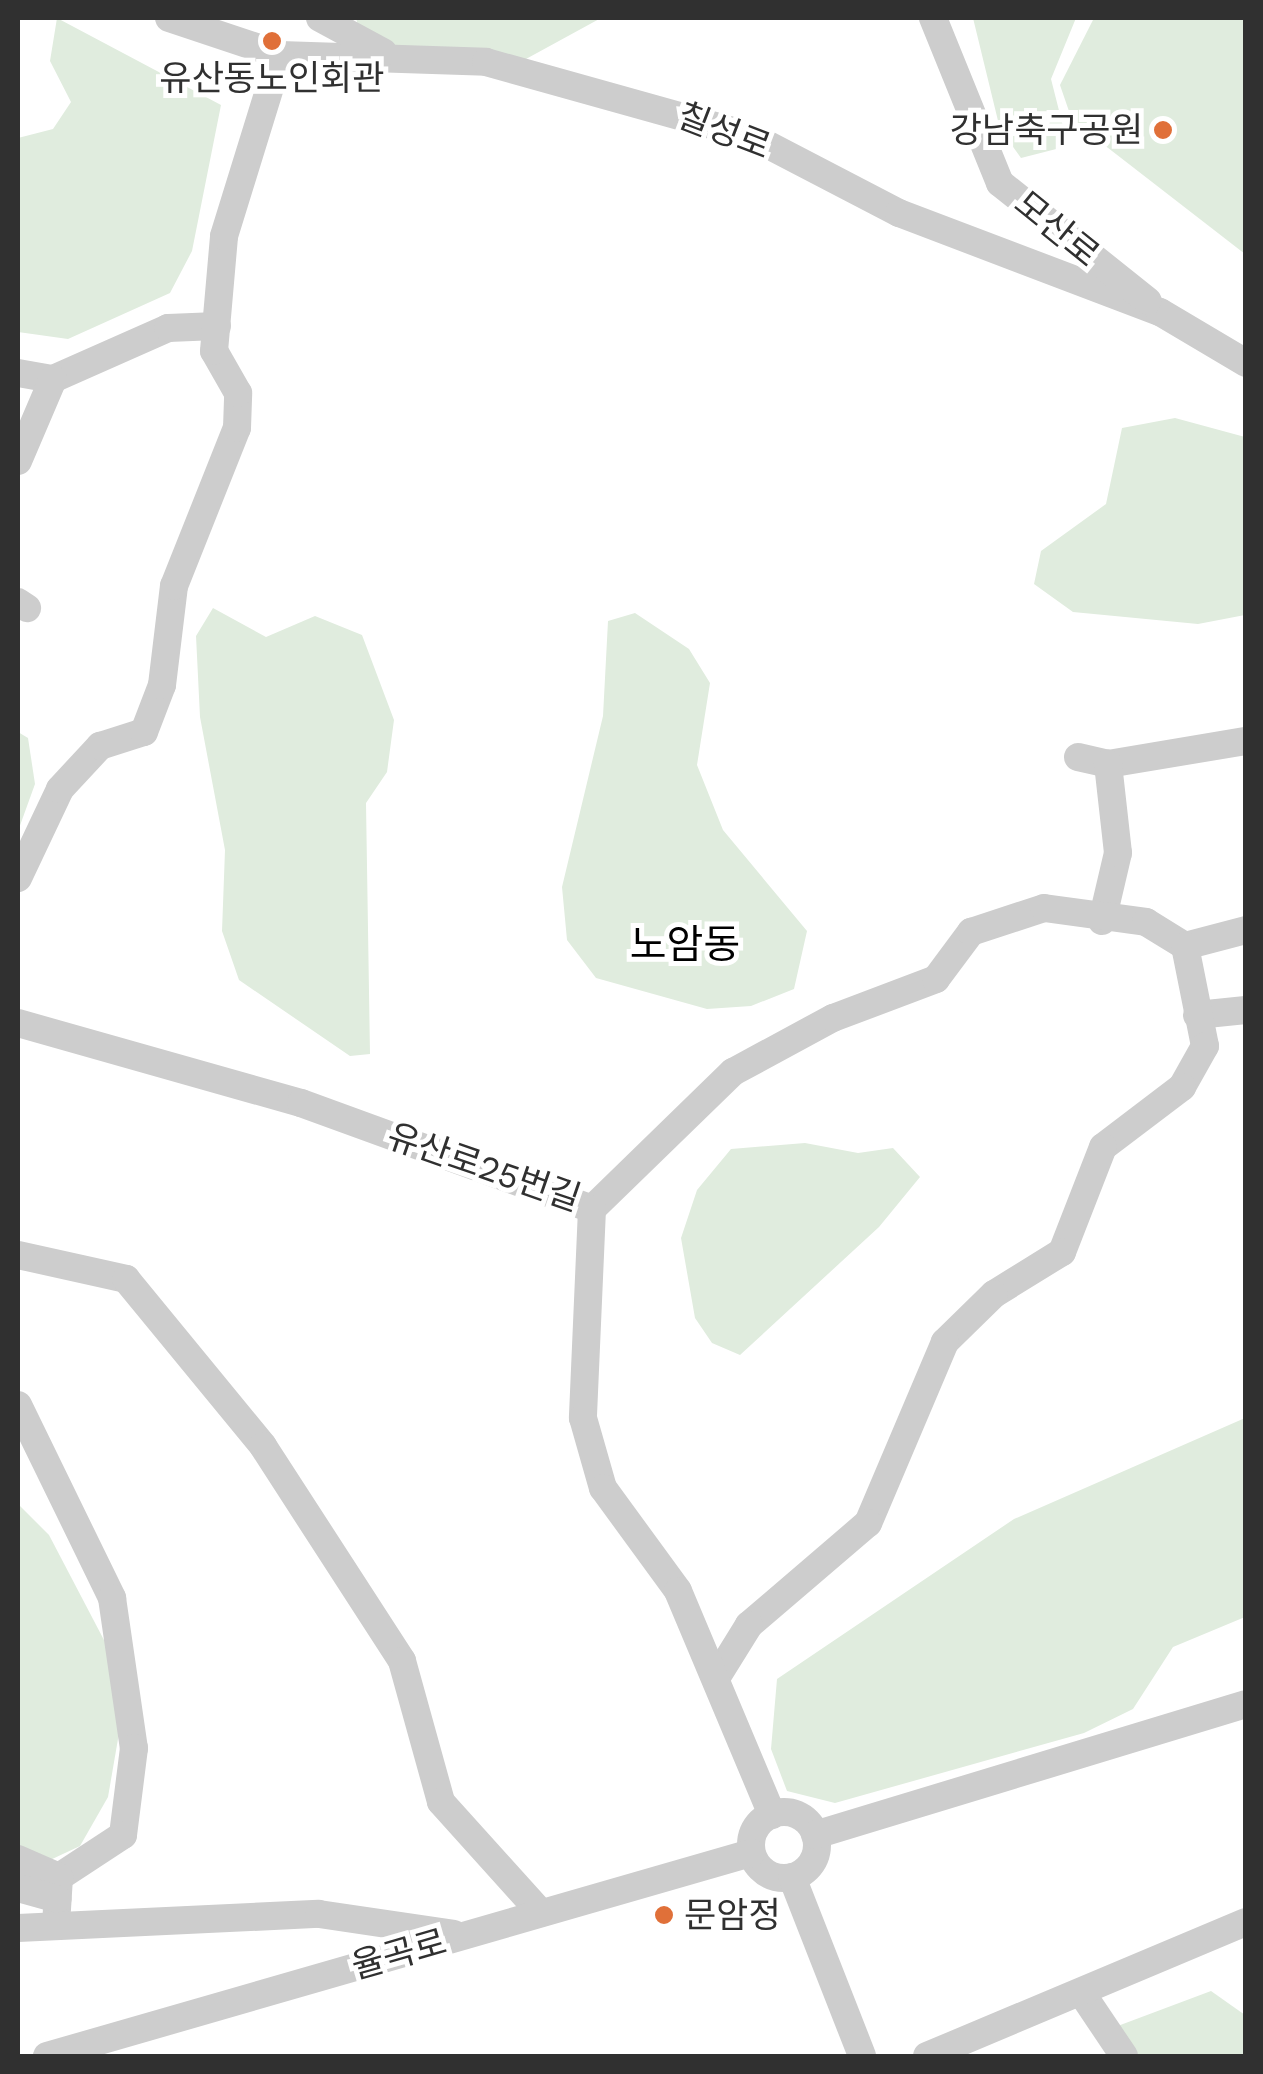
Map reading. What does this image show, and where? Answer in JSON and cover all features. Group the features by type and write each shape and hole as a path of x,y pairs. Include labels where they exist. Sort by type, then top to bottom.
{"street":[{"name":"칠성로","path":"169,18 280,55 383,52 503,66 750,136 899,213 1160,312 1246,363"},
{"path":"320,18 383,52"},
{"name":"모산로","path":"933,18 1000,183 1160,312"},
{"path":"18,878 60,789 100,746 144,732 162,686 174,586 236,428 238,393 214,351 224,236 280,55"},
{"path":"18,372 53,379 168,328 216,326"},
{"path":"18,461 53,379"},
{"path":"1078,757 1108,764 1246,741"},
{"path":"1102,921 1118,853 1108,764"},
{"name":"유산로25번길","path":"18,1023 301,1103 592,1208 733,1072 817,1026 936,978 972,932 1044,908 1102,921 1146,922 1186,946"},
{"path":"718,1675 748,1625 868,1523 944,1344 994,1294 1062,1252 1069,1214 1104,1146 1190,1073 1205,1046 1186,946 1246,930"},
{"path":"1197,1014 1246,1010"},
{"path":"592,1208 583,1418 603,1488 678,1591 718,1675 772,1815"},
{"path":"22,1246 126,1279 263,1446 402,1661 441,1802 541,1913"},
{"path":"18,1405 106,1582 128,1688 130,1819 58,1901 18,1928"},
{"path":"815,1835 1246,1704"},
{"path":"772,1815 802,1818 815,1835 815,1856 792,1877 762,1870 752,1853 754,1831 772,1815"},
{"name":"율곡로","path":"47,2056 752,1853"},
{"path":"18,1859 58,1901"},
{"path":"792,1877 862,2056"},
{"path":"18,1888 58,1901 318,1914 463,1935"},
{"path":"927,2056 1246,1922"},
{"path":"1081,1992 1110,2056"},
{"path":"1100,2028 1124,2056"}],"green space":[{"path":"57,18 221,105 192,251 170,293 68,339 18,332 18,138 53,129 71,102 50,61"},
{"path":"356,18 601,18 515,65 455,47 384,49 361,37"},
{"path":"973,18 1076,18 1051,79 1068,146 1021,158 1000,129"},
{"name":"강남축구공원","path":"1094,18 1245,18 1245,254 1072,120 1060,85"},
{"path":"1175,418 1245,437 1245,615 1198,624 1073,612 1034,584 1041,551 1106,504 1122,428"},
{"path":"213,608 266,637 315,616 362,635 394,720 387,772 366,803 370,1054 350,1056 239,980 222,931 225,850 200,717 196,636"},
{"path":"635,613 689,649 710,683 697,765 723,830 807,931 794,989 751,1006 707,1009 596,978 567,940 562,887 603,716 608,621"},
{"path":"18,732 28,738 35,784 18,831"},
{"path":"805,1143 858,1153 893,1148 920,1177 879,1227 740,1355 712,1343 695,1318 681,1238 697,1190 731,1149"},
{"path":"1245,1418 1245,1617 1173,1647 1133,1709 1084,1733 835,1803 787,1791 771,1749 777,1679 1014,1519"},
{"path":"18,1504 49,1535 105,1642 123,1710 108,1797 80,1846 18,1875"},
{"path":"1211,1991 1245,2015 1245,2056 1120,2056 1115,2027"}],"place":[{"name":"유산동노인회관","path":"272,41"},
{"name":"강남축구공원","path":"1163,130"},
{"name":"문암정","path":"664,1915"}],"district":[{"name":"노암동","path":"685,945"}]}
